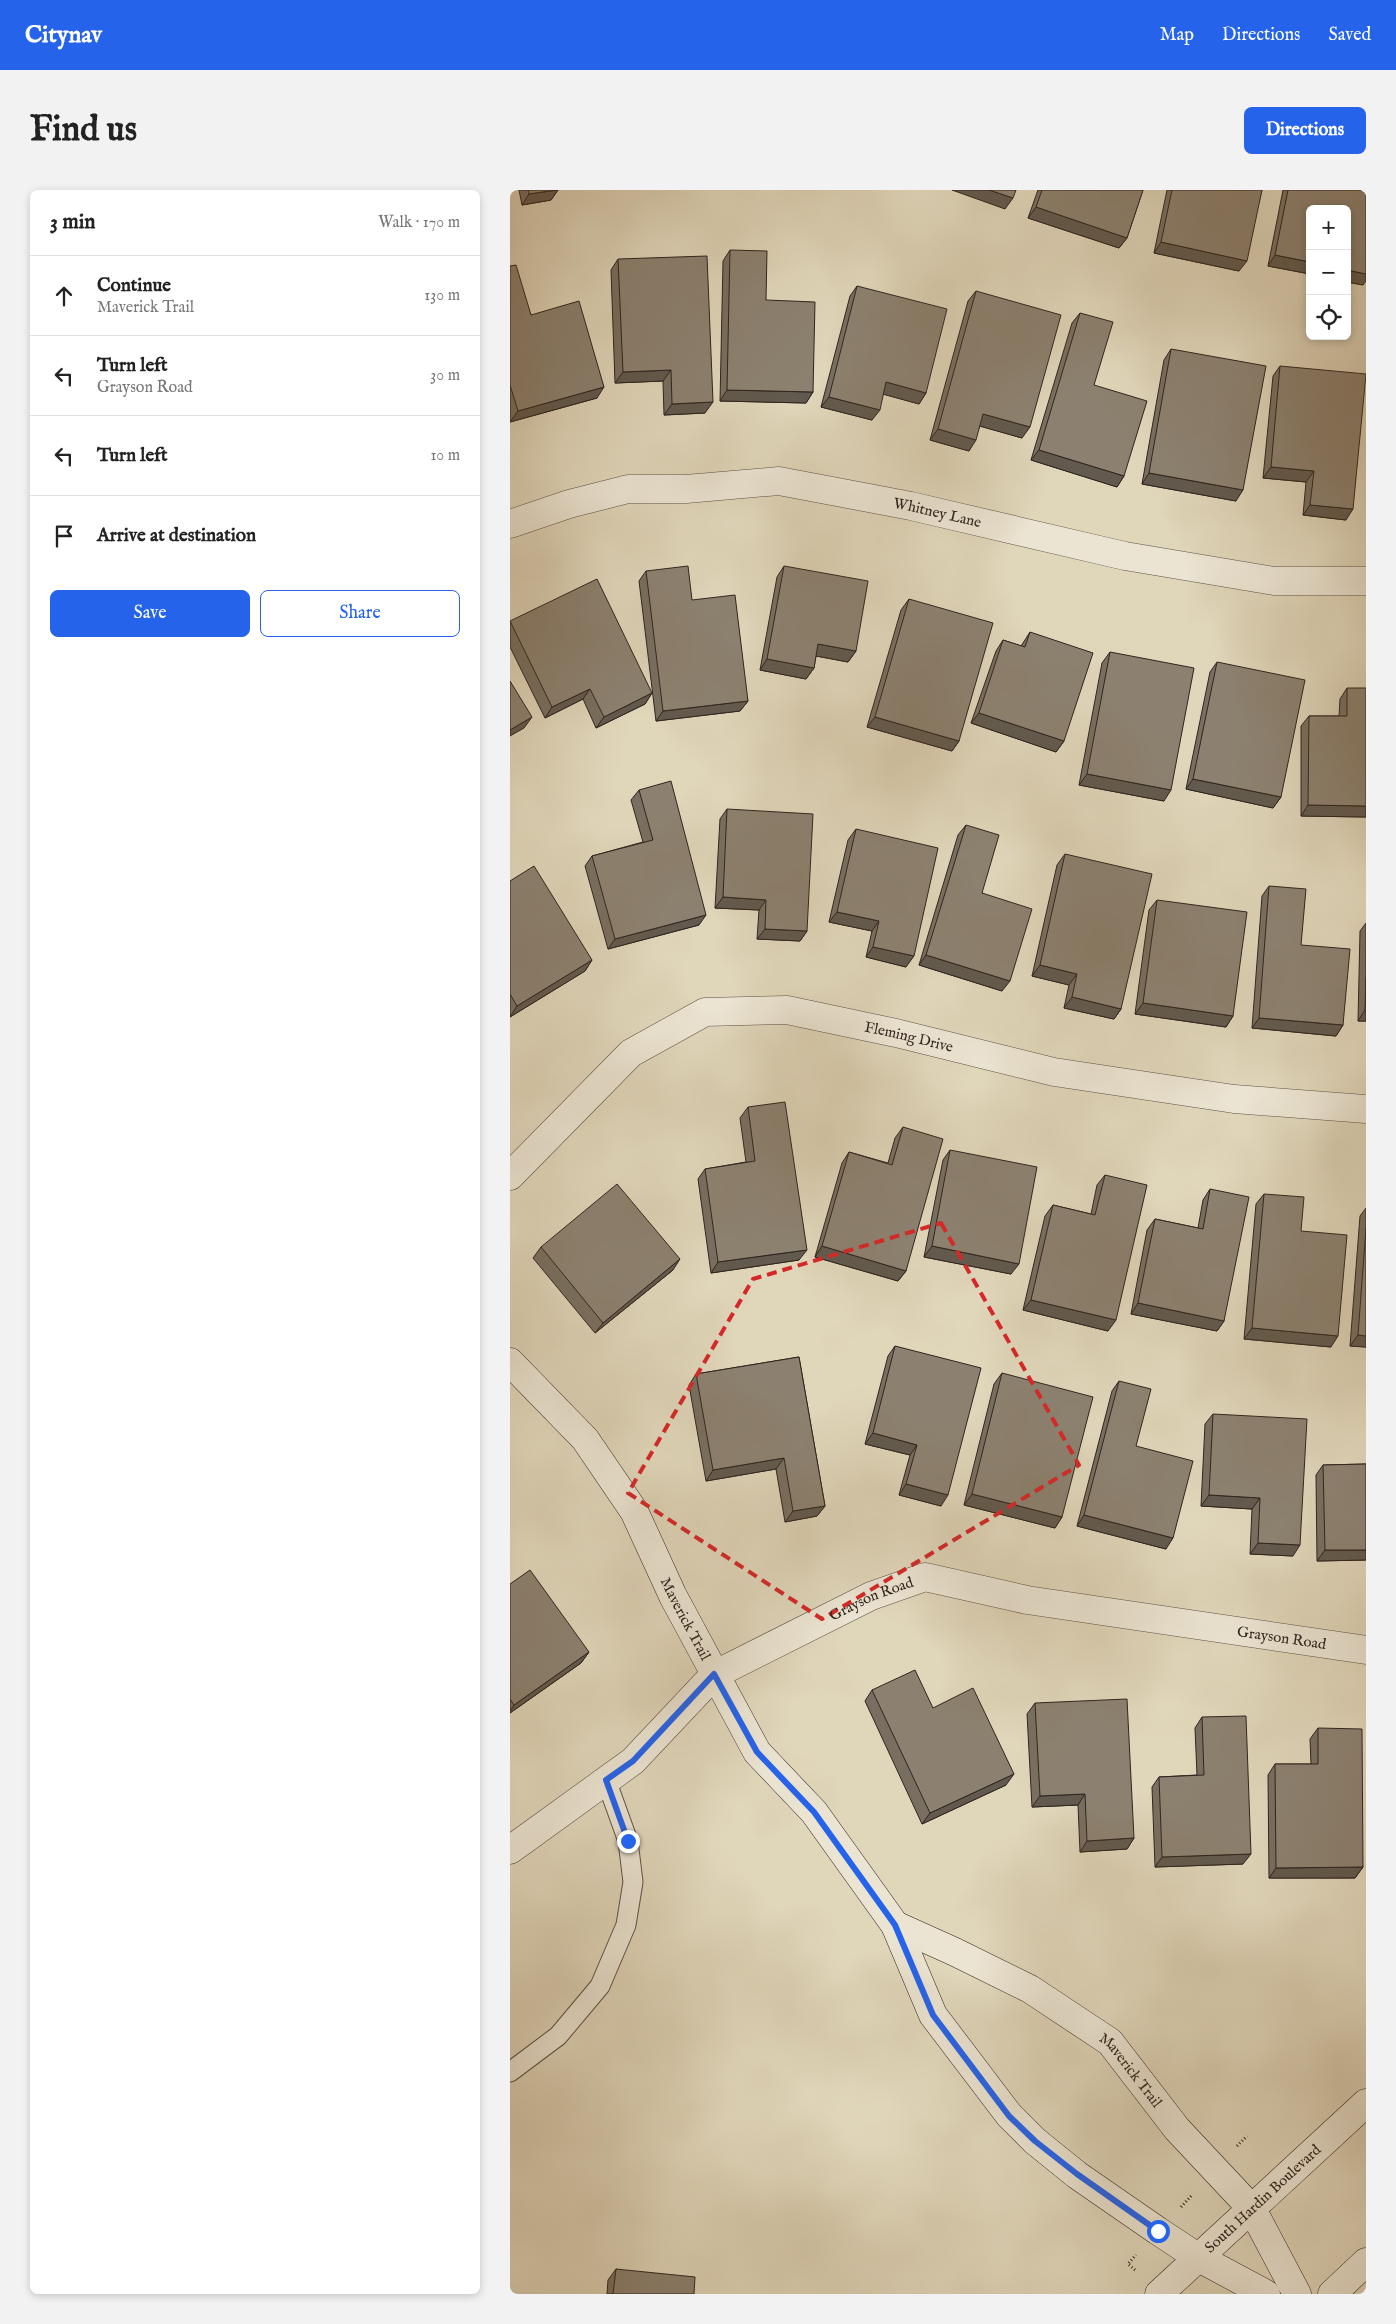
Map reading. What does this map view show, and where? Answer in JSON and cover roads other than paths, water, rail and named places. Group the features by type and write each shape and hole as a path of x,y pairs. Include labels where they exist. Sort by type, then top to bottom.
{"street":[{"name":"Whitney Lane","path":"510,524 569,504 628,489 686,489 779,481 911,506 1125,556 1274,581 1366,581"},
{"name":"Fleming Drive","path":"510,1176 631,1053 704,1012 787,1010 896,1032 1054,1072 1234,1099 1366,1109"},
{"name":"Maverick Trail","path":"510,1362 585,1439 634,1511 673,1596 757,1752 814,1812 895,1925 933,2015 1009,2116 1035,2141 1077,2174 1158,2231 1199,2258 1266,2294"},
{"name":"Grayson Road","path":"510,1850 633,1761 714,1674 871,1596 926,1577 1027,1600 1366,1650"},
{"name":"Maverick Trail","path":"895,1925 1030,1989 1110,2042 1177,2129 1252,2209 1297,2294"},
{"name":"South Hardin Boulevard","path":"1160,2294 1366,2104"},
{"path":"1332,2294 1366,2262"}],"lane":[{"path":"510,2072 558,2036 600,1986 626,1925 633,1882 628,1841 606,1780"}]}
